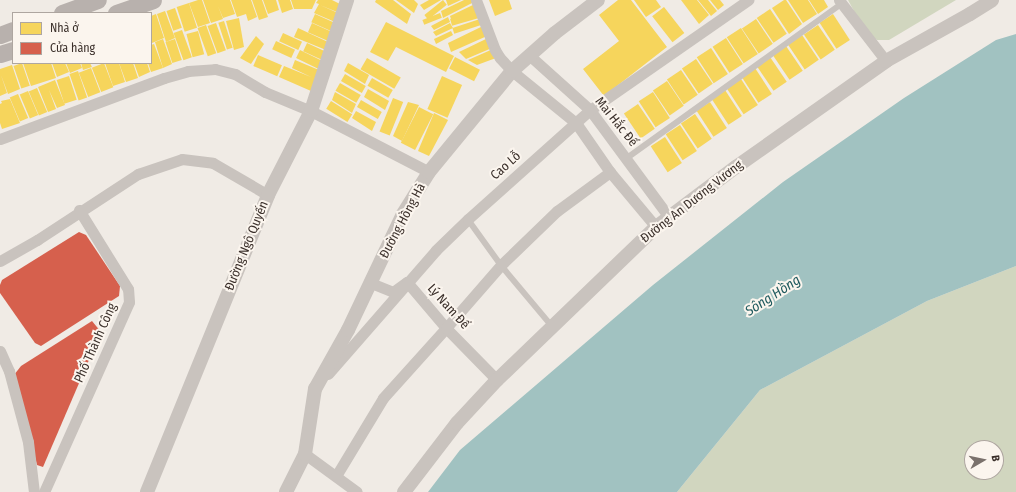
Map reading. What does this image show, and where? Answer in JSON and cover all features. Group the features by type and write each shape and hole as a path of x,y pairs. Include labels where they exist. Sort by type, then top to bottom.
{"main road":[{"path":"65,12 98,0"},
{"path":"118,12 133,3 153,0"},
{"path":"0,35 12,30"},
{"path":"0,54 12,50"}],"street":[{"name":"Đường Ngô Quyến","path":"147,492 268,195 311,111 347,0"},
{"path":"476,0 495,50 512,71 576,123 610,172 656,227"},
{"name":"Đường Hồng Hà","path":"286,492 305,454 315,389 348,330 403,214 429,172 512,71 598,0"},
{"name":"Cao Lỗ","path":"315,389 407,282 468,219 590,110 748,0"},
{"name":"Đường An Dương Vương","path":"404,492 457,423 497,380 525,355 552,326 656,227 736,167 886,61 992,0"},
{"path":"840,2 886,61"},
{"name":"Mai Hắc Đế","path":"529,56 590,110 627,158 669,217"},
{"path":"0,139 188,71 215,69 235,74 265,92 311,111 429,172"},
{"path":"0,261 37,240 79,210 138,174 182,159 214,163 268,195"},
{"path":"336,476 382,398 501,265 557,211 610,172"},
{"name":"Phố Thành Công","path":"44,492 129,302 128,290 79,210"},
{"path":"371,283 393,292 407,282"},
{"name":"Lý Nam Đế","path":"407,282 446,328 497,380"},
{"path":"0,351 9,371 28,442 34,492"},
{"path":"305,454 357,492"}],"lane":[{"path":"627,158 840,2"},
{"path":"468,219 501,265 552,326"}],"green space":[{"path":"848,0 956,0 889,40 877,40 866,33"},
{"path":"1016,266 1016,492 677,492 760,390 927,301"}],"water":[{"name":"Sông Hồng","path":"1016,34 1016,266 927,301 760,390 677,492 428,492 460,450 653,285 783,182 904,98 996,40"}],"building: Nhà ở":[{"path":"202,0 210,23 198,27 189,3"},
{"path":"203,0 230,0 235,14 223,18 218,6 223,19 211,23"},
{"path":"231,0 251,0 257,17 248,21 246,14 237,17"},
{"path":"252,0 262,0 268,17 259,20"},
{"path":"263,0 276,0 279,10 268,14"},
{"path":"278,0 290,0 293,9 282,13"},
{"path":"291,0 316,0 312,9 294,9"},
{"path":"318,0 332,0 340,4 337,12 320,5 338,13 335,22 314,13 319,4 316,3"},
{"path":"376,0 393,0 411,14 407,24 375,2"},
{"path":"396,0 414,0 418,4 414,13"},
{"path":"429,0 441,0 424,10 420,5"},
{"path":"443,0 447,5 428,20 424,15"},
{"path":"446,0 461,0 448,6"},
{"path":"464,0 473,0 474,2 443,18 441,11"},
{"path":"489,0 509,0 512,9 495,16"},
{"path":"618,0 631,0 667,47 604,96 583,69 619,41 599,15"},
{"path":"634,0 656,0 661,7 646,17"},
{"path":"681,0 697,0 709,15 699,24"},
{"path":"698,0 708,0 717,11 711,16"},
{"path":"710,0 720,0 724,5 718,10"},
{"path":"786,0 802,24 789,34 772,8"},
{"path":"788,0 808,0 817,14 803,23"},
{"path":"809,0 824,0 828,7 818,14"},
{"path":"189,3 197,28 185,32 177,7"},
{"path":"475,4 478,11 452,22 450,16"},
{"path":"664,7 684,33 672,42 652,16"},
{"path":"175,8 182,28 173,31 166,11"},
{"path":"770,9 787,34 774,43 757,18"},
{"path":"165,11 175,38 166,42 157,14"},
{"path":"478,11 480,18 452,26 450,19"},
{"path":"440,13 442,18 424,25 422,20"},
{"path":"156,14 164,38 152,43 152,16"},
{"path":"315,14 335,23 331,31 311,22"},
{"path":"833,14 850,40 836,49 820,23"},
{"path":"448,17 450,22 434,30 431,26"},
{"path":"239,18 244,47 234,50 226,21"},
{"path":"480,19 482,25 454,34 452,28"},
{"path":"756,19 773,44 759,53 742,29"},
{"path":"224,21 233,48 227,49 218,23"},
{"path":"386,22 454,56 446,72 396,47 388,61 370,52"},
{"path":"216,23 226,50 217,53 208,26"},
{"path":"312,23 332,32 328,41 308,32"},
{"path":"450,23 453,28 436,36 433,32"},
{"path":"206,25 216,53 208,56 198,28"},
{"path":"818,25 835,50 821,59 804,35"},
{"path":"483,26 487,36 451,52 448,43"},
{"path":"298,28 328,42 326,50 294,37"},
{"path":"741,28 758,54 744,63 727,37"},
{"path":"182,30 192,57 183,60 174,33"},
{"path":"198,31 204,54 193,57 186,34"},
{"path":"451,31 453,35 436,44 434,39"},
{"path":"283,33 302,42 298,50 279,41"},
{"path":"802,35 819,60 805,69 788,45"},
{"path":"256,36 264,44 251,64 240,58"},
{"path":"488,38 492,48 466,59 459,52"},
{"path":"726,38 743,64 729,73 713,47"},
{"path":"163,39 172,64 163,68 155,42"},
{"path":"175,39 182,60 172,63 165,42"},
{"path":"276,41 295,50 291,58 272,49"},
{"path":"307,43 326,52 322,60 303,51"},
{"path":"154,44 163,68 151,72 148,64 152,64 152,45"},
{"path":"786,46 803,71 790,80 773,55"},
{"path":"711,48 728,74 714,83 697,57"},
{"path":"493,49 496,58 477,65 468,60"},
{"path":"300,50 322,61 319,69 296,58"},
{"path":"258,55 282,65 277,76 253,66"},
{"path":"455,57 480,70 474,81 449,69"},
{"path":"770,57 787,82 774,91 757,66"},
{"path":"367,58 401,78 394,89 360,69"},
{"path":"696,59 713,84 699,93 682,69"},
{"path":"295,60 319,70 311,91 279,77 284,66 311,77 292,68"},
{"path":"348,63 369,75 365,84 344,71"},
{"path":"19,64 22,64 30,86 21,89 13,66"},
{"path":"19,64 22,64 30,86 21,89 13,66"},
{"path":"52,64 65,64 69,72 57,77"},
{"path":"66,64 80,64 82,68 70,73"},
{"path":"81,64 90,64 92,67 83,70"},
{"path":"104,64 113,87 101,92 92,68"},
{"path":"104,64 113,87 101,92 92,68"},
{"path":"119,64 133,64 138,78 126,82"},
{"path":"134,64 147,64 150,72 139,77"},
{"path":"12,65 20,89 8,94 1,75 7,93 0,96 0,69"},
{"path":"91,68 100,92 88,97 79,73"},
{"path":"755,68 772,94 758,103 742,77"},
{"path":"681,70 698,95 684,104 667,80"},
{"path":"78,71 87,97 79,100 69,74"},
{"path":"345,74 366,86 362,93 341,81"},
{"path":"69,76 77,100 64,104 57,80"},
{"path":"442,76 462,85 447,118 427,109"},
{"path":"372,78 393,90 388,98 368,86"},
{"path":"741,79 758,105 744,114 727,88"},
{"path":"55,80 65,105 57,108 49,90 56,109 48,112 38,87"},
{"path":"667,81 684,106 670,115 653,91"},
{"path":"340,83 361,95 356,103 336,91"},
{"path":"37,88 47,112 39,115 29,92"},
{"path":"368,89 389,101 385,110 364,97"},
{"path":"725,90 742,116 728,125 712,99"},
{"path":"28,91 38,115 30,118 20,95"},
{"path":"335,92 356,104 352,113 332,100"},
{"path":"653,92 670,118 656,127 639,101"},
{"path":"18,94 28,118 20,121 10,98"},
{"path":"393,98 403,102 390,135 380,131"},
{"path":"10,99 20,123 2,129 0,123 0,104 2,103 1,101"},
{"path":"361,100 382,112 378,119 357,107"},
{"path":"331,101 352,114 347,122 326,109"},
{"path":"408,102 419,105 402,141 393,136"},
{"path":"710,102 727,128 713,137 697,111"},
{"path":"638,104 655,129 641,138 624,114"},
{"path":"419,107 433,114 415,150 401,143"},
{"path":"356,111 376,122 372,131 352,118"},
{"path":"434,113 448,120 429,156 418,151"},
{"path":"695,114 712,139 698,148 681,124"},
{"path":"680,125 697,151 683,160 666,134"},
{"path":"665,137 682,163 668,172 651,146"}],"building: Cửa hàng":[{"path":"79,232 86,235 120,286 119,296 41,346 35,343 0,293 0,285 2,280"},
{"path":"92,321 101,332 43,467 37,465 14,375 21,366"}]}
